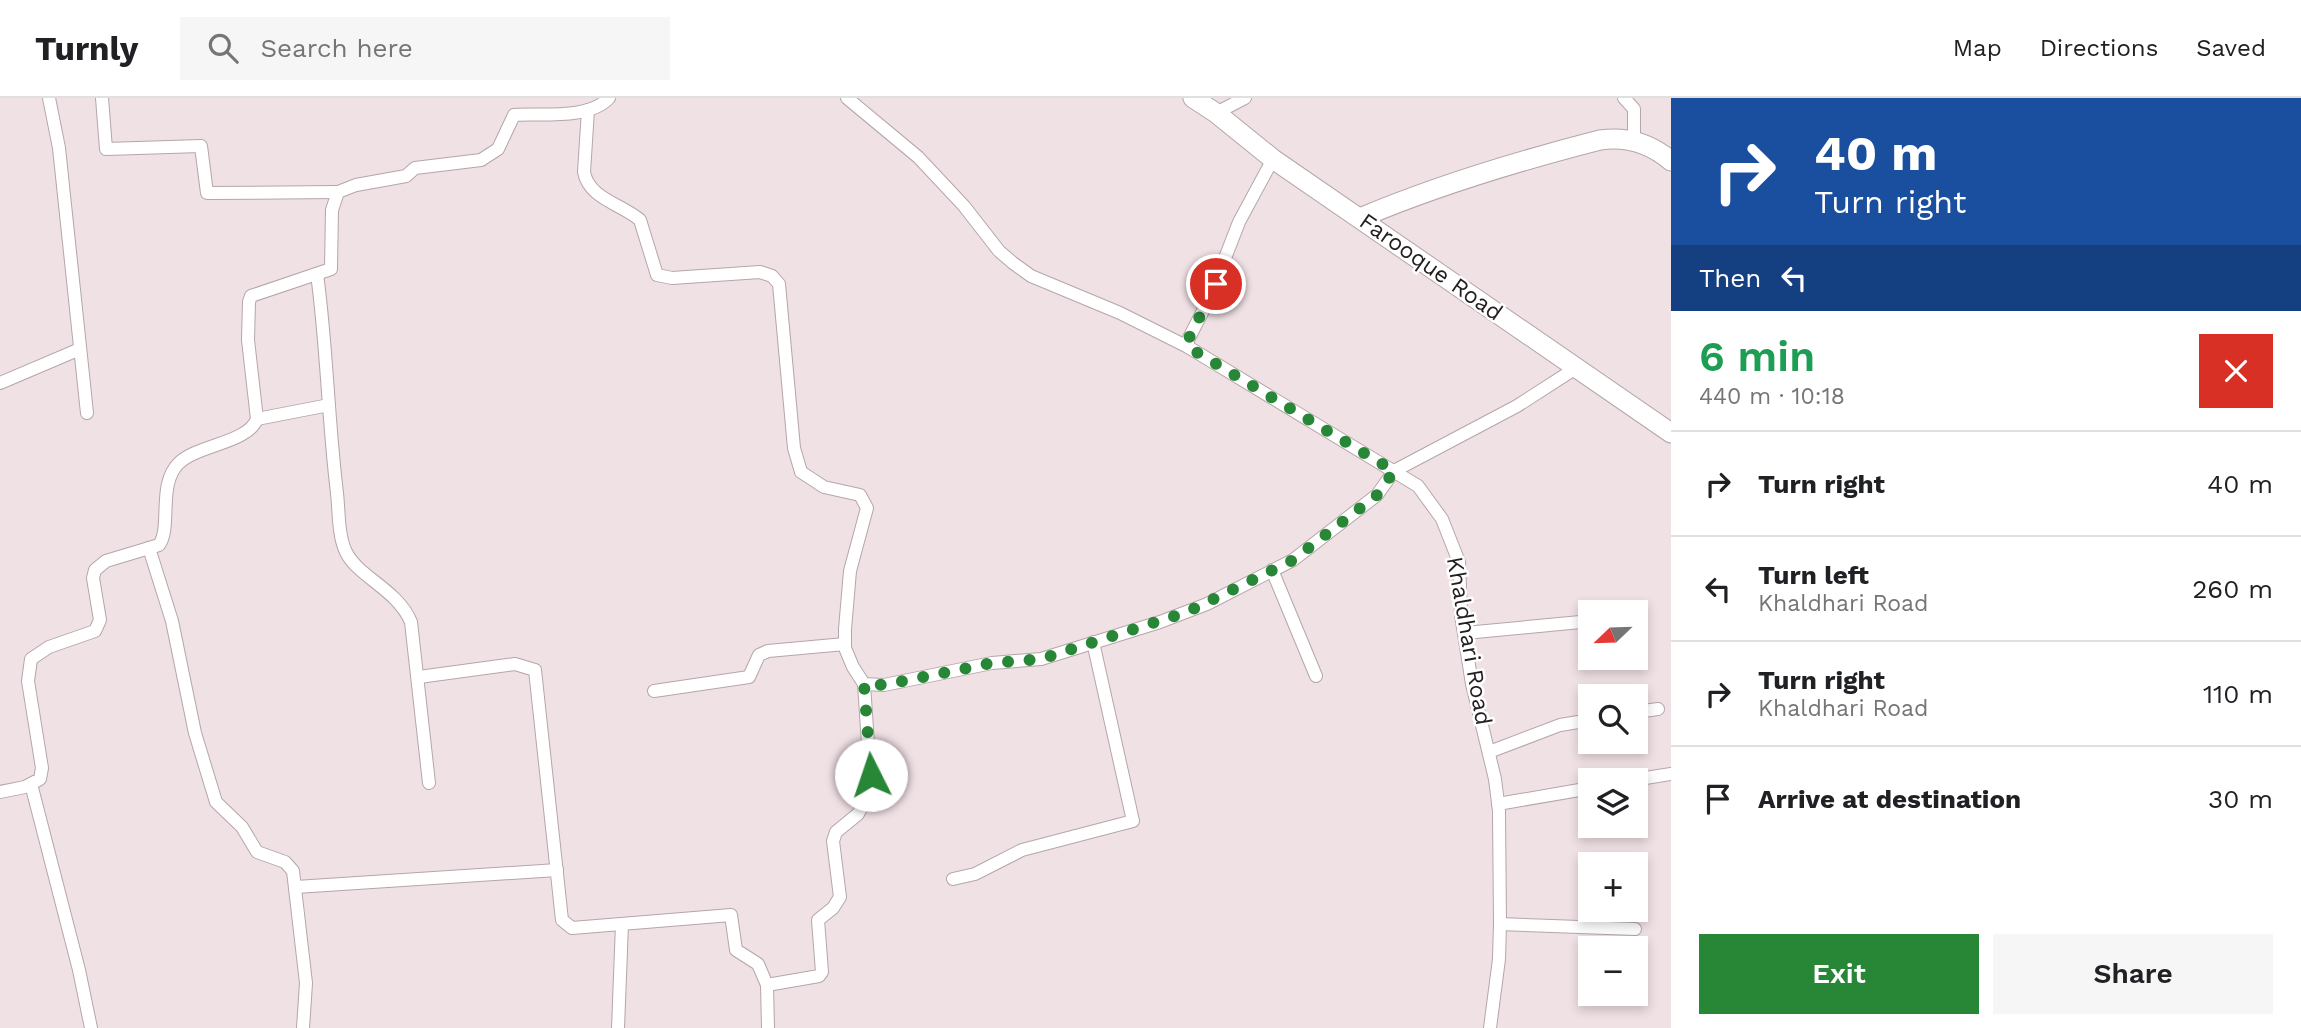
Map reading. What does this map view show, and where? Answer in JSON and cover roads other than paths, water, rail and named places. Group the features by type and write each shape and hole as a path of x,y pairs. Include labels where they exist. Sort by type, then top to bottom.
{"main road":[{"name":"Farooque Road","path":"1193,98 1273,159 1671,433"},
{"path":"1360,218 1408,198 1522,160 1600,140 1622,137 1649,147 1671,161"}],"street":[{"path":"49,98 59,148 87,413"},
{"path":"102,98 106,149 201,146 207,193 338,192 356,185 406,176 415,168 481,160 498,149 514,115 588,110 601,106 609,98"},
{"name":"Khaldhari Road","path":"847,98 918,157 957,197 999,251 1013,263 1031,275 1120,313 1188,347 1418,486 1442,519 1459,562 1472,684 1489,752 1497,804 1500,924 1498,968 1490,1028"},
{"path":"1216,113 1245,98"},
{"path":"1624,98 1634,109 1634,142"},
{"path":"588,110 584,165 586,182 598,194 640,220 657,275 672,278 760,272 772,276 779,284 794,448 801,472 824,487 860,495 866,501 866,515 849,580 845,644 853,667 864,684 871,789 858,814 836,832 833,841 840,897 833,908 818,919 822,972 819,976 766,985"},
{"path":"1188,347 1188,340 1210,297 1239,222 1273,159"},
{"path":"0,792 40,779 42,768 28,681 31,659 49,647 94,631 100,620 93,578 95,570 106,561 159,545 163,539 164,503 177,464 188,455 255,426 257,419 248,340 248,302 251,296 331,270 332,210 338,192"},
{"path":"317,274 326,336 329,405 344,546 353,561 404,606 411,622 429,783"},
{"path":"0,383 80,349"},
{"path":"864,684 884,685 992,663 1041,659 1187,612 1293,560 1377,495 1394,471 1517,406 1576,368"},
{"path":"257,419 329,405"},
{"path":"149,548 172,621 195,733 216,802 242,828 257,852 291,866 296,887 306,983 303,1028"},
{"path":"1272,570 1316,676"},
{"path":"1465,633 1578,622"},
{"path":"953,879 975,874 1023,850 1133,821 1093,642"},
{"path":"654,691 749,677 759,655 768,651 845,644"},
{"path":"419,677 515,664 535,670 562,920 572,928 731,915 736,950 758,964 766,985 768,1028"},
{"path":"1648,710 1658,709"},
{"path":"1489,752 1560,724 1578,722"},
{"path":"1648,778 1671,774"},
{"path":"31,784 79,970 91,1028"},
{"path":"1497,804 1578,790"},
{"path":"296,887 556,870"},
{"path":"618,1028 622,924"},
{"path":"1500,924 1635,929"}]}
